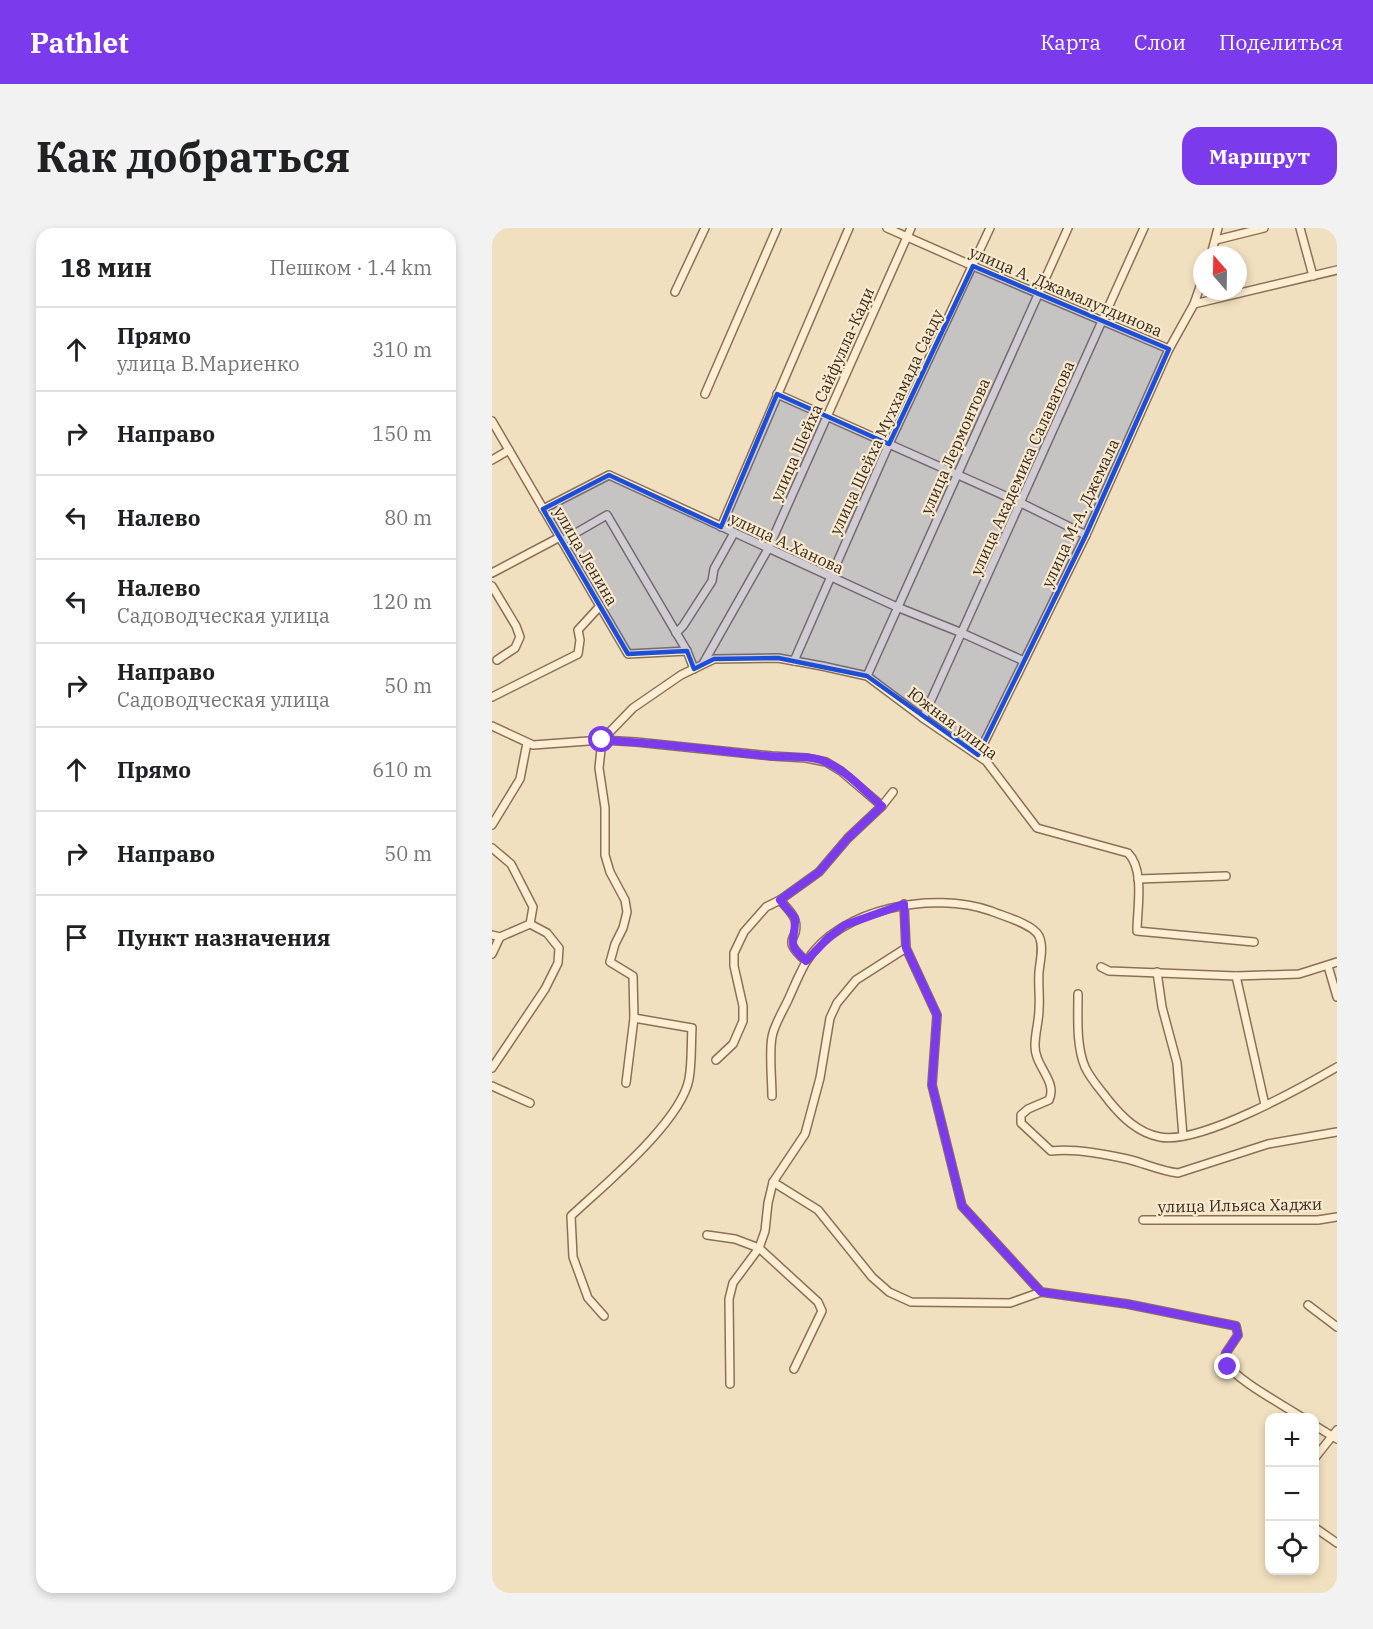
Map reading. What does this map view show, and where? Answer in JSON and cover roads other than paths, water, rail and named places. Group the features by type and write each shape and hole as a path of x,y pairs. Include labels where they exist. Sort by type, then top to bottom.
{"street":[{"path":"675,292 705,228"},
{"path":"705,394 777,228"},
{"path":"721,527 849,228"},
{"name":"улица А. Джамалутдинова","path":"887,228 1169,349"},
{"name":"улица Шейха Сайфулла-Кади","path":"703,665 768,549 910,228"},
{"name":"улица Шейха Муххамада Сааду","path":"794,661 889,444 990,228"},
{"name":"улица Лермонтова","path":"867,676 1068,228"},
{"name":"улица Академика Салаватова","path":"923,718 1144,228"},
{"path":"1214,246 1218,228"},
{"path":"1216,240 1264,228"},
{"path":"1300,228 1313,276"},
{"path":"1194,304 1337,270"},
{"name":"улица М-А. Джемала","path":"978,755 1086,536 1169,349 1195,300"},
{"path":"777,394 1021,503 1086,536"},
{"name":"улица Ленина","path":"492,421 628,654 687,651"},
{"path":"492,460 509,450"},
{"name":"улица А.Ханова","path":"543,509 609,475 897,608 962,633 1024,661"},
{"path":"492,573 607,515 687,651 694,669"},
{"path":"676,633 712,581 714,569 734,533"},
{"path":"492,586 520,637 515,648 497,660"},
{"path":"492,697 578,654 580,640 578,630 600,606"},
{"name":"Южная улица","path":"602,740 633,708 681,675 714,659 778,658 867,676 986,761 1037,828 1128,853 1134,859 1138,879 1137,931 1254,942"},
{"path":"492,726 533,745 602,740 806,758 826,762 841,771 882,806"},
{"path":"602,740 599,768 606,808 605,855 610,872 625,900 627,912 610,962 633,976 634,1018 626,1083"},
{"path":"492,825 520,779 527,743"},
{"path":"716,1060 733,1044 743,1021 743,1006 734,966 734,953 744,932 765,907 780,900 819,872 893,792"},
{"path":"492,848 511,864 527,896 532,907 530,924"},
{"path":"1138,879 1226,876"},
{"path":"780,900 795,918 791,944 793,949 806,961"},
{"path":"904,904 906,948 937,1015 932,1085 962,1206 1041,1292"},
{"path":"772,1096 772,1037 806,961 828,938 845,925 904,904 959,904 973,906 1025,925 1036,931 1040,937 1042,946 1035,1047 1038,1062 1051,1087 1051,1095 1049,1100 1028,1109 1021,1115 1021,1123 1051,1151 1063,1149 1126,1159 1167,1172 1178,1173 1268,1144 1337,1132"},
{"path":"492,954 501,937 530,924"},
{"path":"492,1068 544,989 558,963 559,948 547,933 530,924"},
{"path":"492,934 501,937"},
{"path":"730,1384 729,1299 734,1282 759,1248 765,1231 773,1182 805,1134 820,1078 827,1027 837,1003 856,980 906,948"},
{"path":"1101,967 1109,971 1236,976 1299,974 1337,962"},
{"path":"1329,966 1337,997"},
{"path":"1157,972 1162,1007 1177,1063 1183,1136"},
{"path":"1236,976 1265,1105"},
{"path":"1078,994 1081,1052 1091,1078 1121,1116 1136,1128 1161,1138 1183,1136 1228,1122 1337,1067"},
{"path":"604,1316 588,1298 573,1257 572,1216 644,1148 679,1104 689,1080 692,1028 634,1018"},
{"path":"492,1086 530,1103"},
{"path":"773,1182 818,1210 872,1276 889,1292 911,1302 1010,1303 1041,1292 1127,1304 1236,1326 1238,1335 1226,1353 1224,1361 1228,1367 1295,1413"},
{"name":"улица Ильяса Хаджи","path":"1143,1220 1318,1220 1337,1217"},
{"path":"707,1235 735,1239 759,1248 818,1302 822,1311 794,1369"},
{"path":"1308,1305 1337,1327"},
{"path":"1319,1427 1335,1435 1319,1453"},
{"path":"1319,1530 1337,1543"}]}
